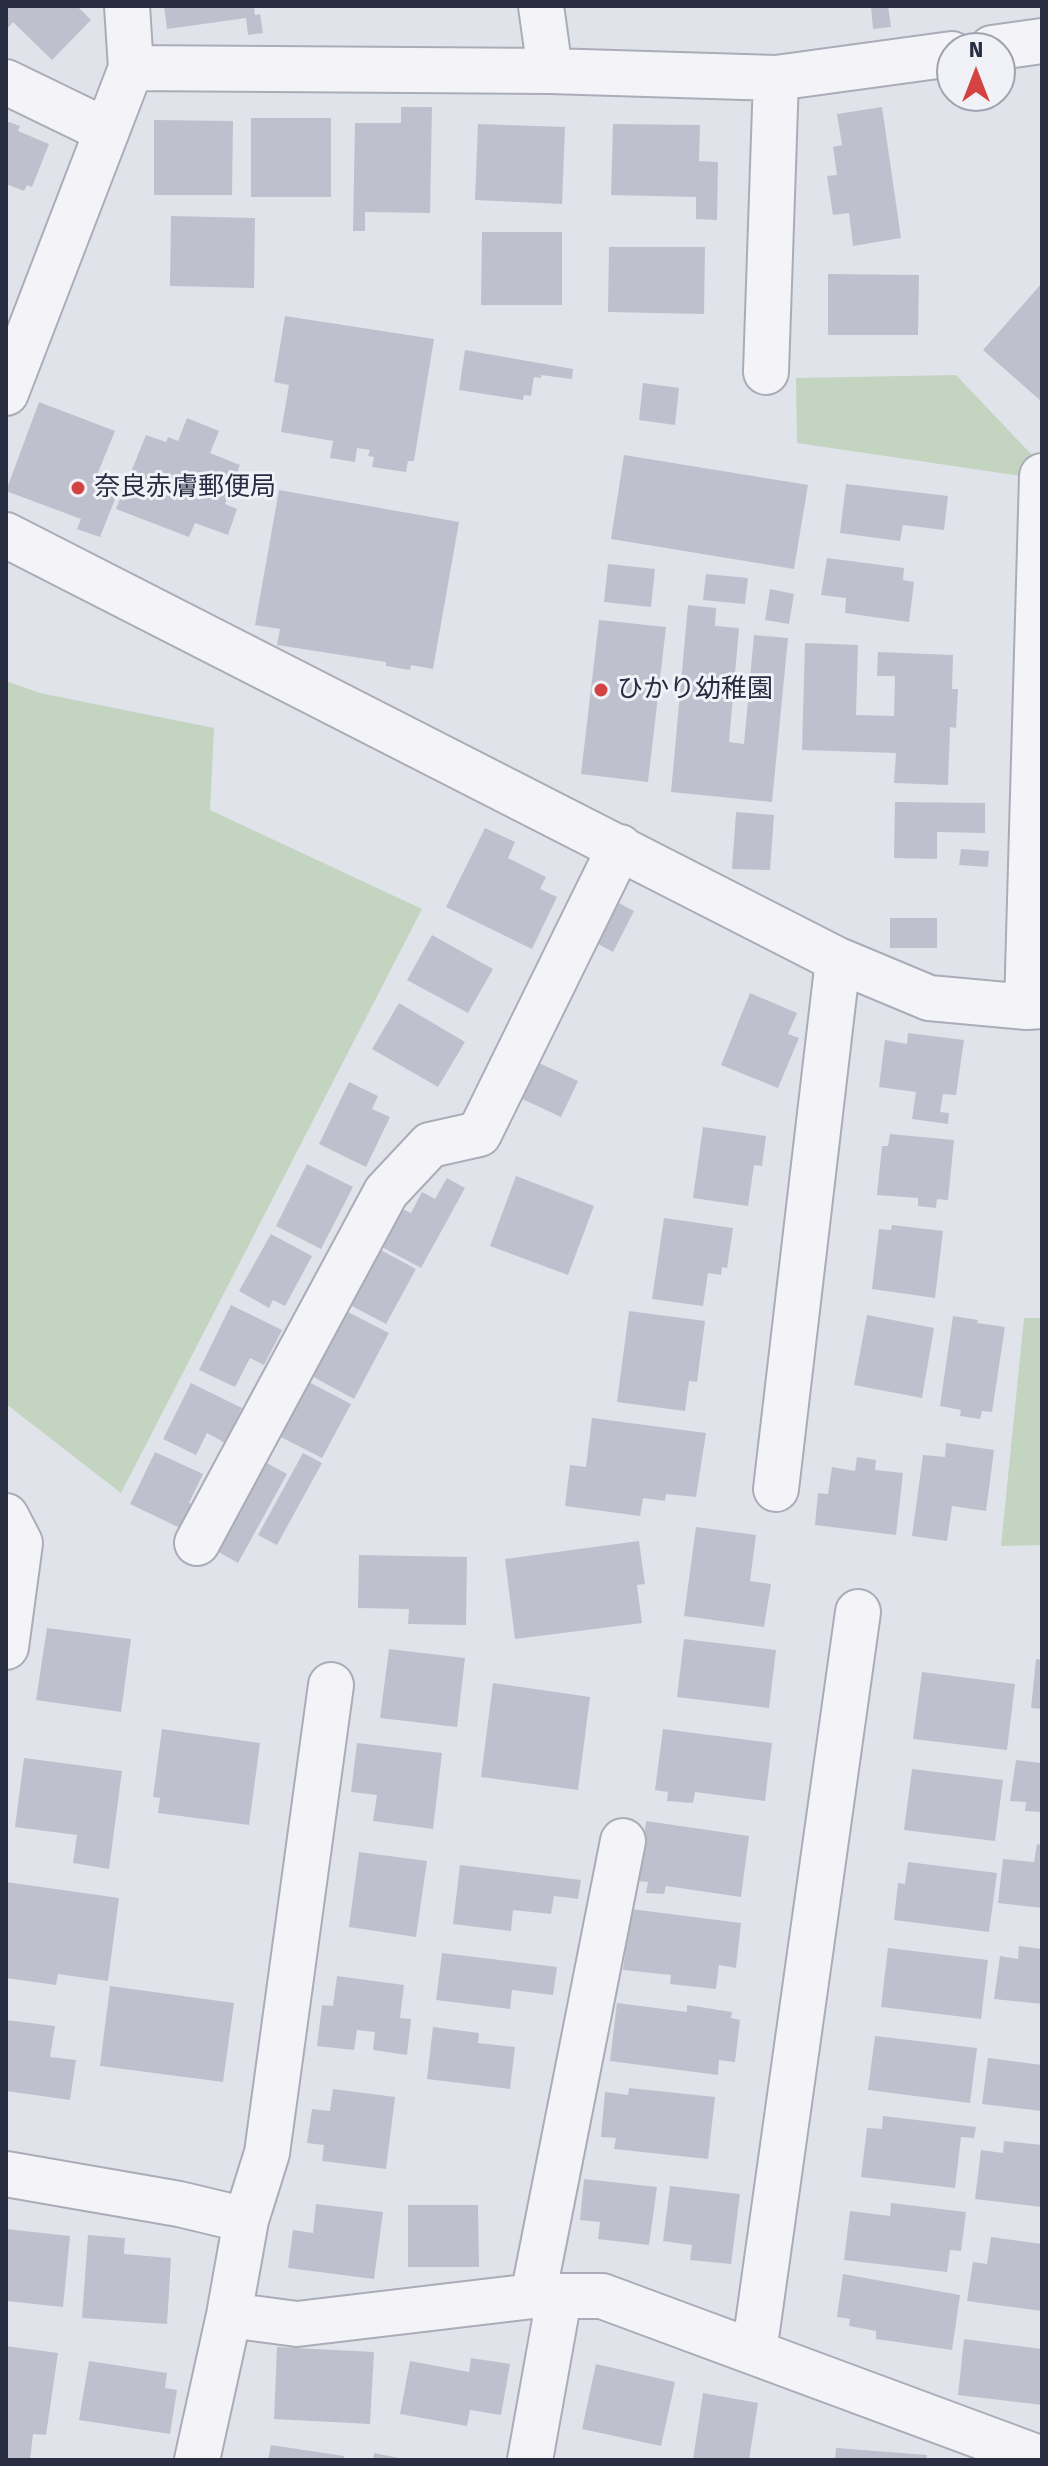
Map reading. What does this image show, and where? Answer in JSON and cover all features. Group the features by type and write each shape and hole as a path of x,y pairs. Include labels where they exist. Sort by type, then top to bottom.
{"street":[{"path":"6,393 131,68 127,6"},
{"path":"541,6 550,71"},
{"path":"1016,45 1042,41"},
{"path":"131,68 550,71 776,78 936,56"},
{"path":"766,372 776,78"},
{"path":"6,82 107,131"},
{"path":"6,535 838,960 929,998 1034,1007 1042,476"},
{"path":"197,1543 386,1192 430,1145 479,1134 620,847"},
{"path":"776,1489 838,960"},
{"path":"6,1516 20,1543 6,1647"},
{"path":"754,2352 858,1612"},
{"path":"197,2460 246,2220 267,2153 331,1685"},
{"path":"530,2460 546,2297 623,1841"},
{"path":"6,2174 179,2204 246,2220"},
{"path":"229,2315 297,2324 546,2297 602,2296 1042,2459"}],"green space":[{"path":"956,375 1032,455 1028,477 797,443 796,378"},
{"path":"6,681 40,693 214,728 210,810 422,909 121,1493 6,1404"},
{"path":"1024,1318 1042,1318 1042,1545 1001,1546"}],"building":[{"path":"6,6 77,6 91,20 52,60 13,22 6,30"},
{"path":"164,6 254,6 255,15 260,14 263,33 248,35 246,18 167,29"},
{"path":"871,6 888,6 891,27 873,29"},
{"path":"401,107 432,107 430,213 365,212 365,231 353,231 355,123 401,123"},
{"path":"882,107 901,238 853,246 849,213 833,215 827,176 837,175 833,147 842,145 837,114"},
{"path":"251,118 331,118 331,197 251,197"},
{"path":"154,120 233,121 232,195 154,195"},
{"path":"6,121 20,126 18,131 49,144 32,187 27,185 24,191 6,184"},
{"path":"478,124 565,127 562,204 475,200"},
{"path":"613,124 700,125 699,161 718,162 717,220 696,219 696,197 611,195"},
{"path":"171,216 255,218 254,288 170,286"},
{"path":"482,232 562,232 562,305 481,305"},
{"path":"609,247 705,247 704,314 608,312"},
{"path":"828,274 919,275 918,335 828,335"},
{"path":"1042,283 1042,402 983,350"},
{"path":"285,316 434,339 414,461 408,461 406,472 372,467 374,457 368,456 370,450 357,448 355,462 330,458 333,441 281,432 289,385 274,382"},
{"path":"465,350 573,369 572,379 534,377 531,396 524,395 523,400 459,390"},
{"path":"643,383 679,388 675,425 639,420"},
{"path":"39,402 115,431 97,475 121,484 100,537 77,529 81,519 6,491"},
{"path":"187,418 219,431 210,453 240,465 225,504 237,509 228,535 195,523 189,537 116,509 146,435 166,442 168,437 178,441"},
{"path":"624,455 808,485 794,569 611,539"},
{"path":"846,484 948,496 944,530 903,525 900,541 840,533"},
{"path":"279,490 459,522 433,669 411,665 410,670 386,666 386,662 277,645 280,629 255,625"},
{"path":"827,558 904,568 903,580 914,582 909,622 845,613 846,598 821,595"},
{"path":"608,564 655,569 651,607 604,602"},
{"path":"706,574 748,578 745,604 703,600"},
{"path":"770,589 794,594 789,624 765,620"},
{"path":"688,605 716,608 715,626 739,628 729,742 744,744 754,635 788,638 772,802 671,792"},
{"path":"599,620 666,627 648,782 581,774"},
{"path":"805,643 858,645 856,715 894,716 895,676 877,676 878,652 953,655 952,689 958,689 956,728 950,727 948,785 894,783 896,753 802,750"},
{"path":"895,802 985,803 985,833 937,832 937,859 894,858"},
{"path":"736,812 774,815 770,870 732,869"},
{"path":"485,828 515,842 508,858 546,877 540,889 557,897 532,949 446,907"},
{"path":"961,849 989,851 988,867 959,865"},
{"path":"617,902 634,911 613,952 596,943"},
{"path":"890,918 937,918 937,948 890,948"},
{"path":"432,935 493,969 468,1013 407,980"},
{"path":"750,993 797,1013 788,1034 799,1038 778,1088 721,1065"},
{"path":"399,1003 465,1042 438,1087 372,1049"},
{"path":"908,1033 964,1040 956,1095 943,1094 940,1112 949,1113 948,1124 912,1119 916,1092 879,1087 885,1040 907,1044"},
{"path":"537,1062 578,1081 561,1117 520,1098"},
{"path":"349,1082 378,1096 372,1109 390,1117 366,1167 319,1144"},
{"path":"703,1127 766,1136 762,1166 754,1165 748,1206 693,1198"},
{"path":"890,1134 954,1140 948,1200 937,1199 936,1208 918,1206 918,1198 877,1195 882,1146 888,1146"},
{"path":"307,1164 353,1187 321,1249 276,1226"},
{"path":"516,1176 594,1206 568,1275 490,1246"},
{"path":"447,1178 465,1188 421,1268 380,1246 400,1208 411,1213 422,1192 435,1199"},
{"path":"664,1218 733,1228 727,1268 722,1267 721,1275 708,1273 703,1306 652,1299"},
{"path":"892,1225 943,1231 935,1298 872,1289 879,1229 891,1230"},
{"path":"271,1234 312,1256 285,1306 273,1300 269,1308 239,1291"},
{"path":"377,1248 416,1269 386,1324 348,1304"},
{"path":"231,1305 282,1330 264,1365 250,1358 235,1387 199,1370"},
{"path":"344,1310 389,1333 354,1399 310,1375"},
{"path":"629,1311 705,1321 697,1382 689,1381 685,1411 617,1402"},
{"path":"867,1315 934,1328 922,1398 854,1385"},
{"path":"953,1316 1005,1327 992,1412 982,1411 980,1419 960,1416 961,1410 940,1406"},
{"path":"307,1381 351,1404 322,1458 277,1435"},
{"path":"191,1383 242,1408 225,1443 207,1433 196,1455 163,1439"},
{"path":"592,1418 706,1433 696,1497 666,1494 665,1501 643,1498 640,1516 565,1506 570,1465 586,1467"},
{"path":"946,1443 994,1450 986,1511 952,1506 947,1541 912,1536 923,1455 945,1457"},
{"path":"155,1452 203,1474 189,1503 194,1505 182,1529 130,1504"},
{"path":"303,1453 322,1463 277,1545 258,1535"},
{"path":"857,1457 876,1460 875,1470 903,1473 896,1535 815,1525 818,1493 828,1494 832,1467 855,1471"},
{"path":"265,1462 287,1474 238,1563 215,1550"},
{"path":"696,1527 756,1535 750,1581 771,1584 764,1627 684,1616"},
{"path":"639,1541 645,1584 637,1585 642,1623 515,1639 505,1559"},
{"path":"359,1555 467,1557 466,1625 408,1624 409,1609 358,1608"},
{"path":"47,1628 131,1639 121,1712 36,1700"},
{"path":"684,1639 776,1650 769,1708 677,1697"},
{"path":"389,1649 465,1658 457,1727 380,1718"},
{"path":"1036,1659 1042,1660 1042,1709 1031,1708"},
{"path":"922,1672 1015,1684 1007,1750 913,1739"},
{"path":"493,1683 590,1697 578,1790 481,1777"},
{"path":"162,1729 260,1743 249,1825 158,1813 160,1798 153,1797"},
{"path":"663,1729 772,1743 765,1801 695,1792 693,1803 667,1801 668,1792 655,1790"},
{"path":"357,1743 442,1753 433,1829 373,1821 377,1795 351,1792"},
{"path":"24,1758 122,1771 109,1869 73,1863 77,1835 15,1827"},
{"path":"1016,1760 1042,1763 1042,1812 1025,1811 1026,1802 1010,1801"},
{"path":"912,1769 1003,1780 995,1841 904,1830"},
{"path":"646,1821 749,1836 741,1897 666,1886 664,1894 646,1893 648,1882 638,1881"},
{"path":"1037,1844 1042,1845 1042,1908 998,1903 1003,1859 1034,1862"},
{"path":"359,1852 427,1861 416,1937 349,1927"},
{"path":"908,1862 997,1873 989,1932 894,1920 898,1883 905,1884"},
{"path":"460,1865 581,1880 578,1899 554,1896 551,1914 513,1910 511,1931 453,1924"},
{"path":"6,1882 119,1898 108,1981 58,1974 56,1985 6,1978"},
{"path":"631,1909 741,1923 736,1968 719,1965 716,1989 670,1984 671,1975 623,1970"},
{"path":"1019,1946 1042,1949 1042,2004 994,1999 1000,1956 1018,1959"},
{"path":"888,1948 988,1960 981,2019 881,2007"},
{"path":"442,1953 557,1967 553,1995 512,1990 510,2009 436,2000"},
{"path":"337,1976 404,1985 400,2018 411,2019 407,2055 373,2050 375,2032 357,2030 354,2050 317,2046 322,2005 333,2006"},
{"path":"110,1986 234,2003 223,2082 100,2066"},
{"path":"617,2003 687,2012 687,2005 732,2012 731,2018 740,2020 735,2062 719,2060 718,2075 610,2061"},
{"path":"6,2020 55,2026 50,2057 76,2060 70,2100 6,2091"},
{"path":"433,2027 479,2033 478,2043 515,2047 510,2089 427,2079"},
{"path":"875,2036 977,2048 970,2103 868,2090"},
{"path":"988,2058 1042,2065 1042,2111 982,2104"},
{"path":"629,2088 715,2097 708,2159 614,2149 616,2138 601,2137 605,2092 628,2095"},
{"path":"333,2089 395,2097 386,2169 322,2161 324,2145 307,2143 312,2109 330,2111"},
{"path":"883,2116 976,2127 974,2138 961,2137 955,2188 861,2177 867,2128 882,2129"},
{"path":"1004,2141 1042,2145 1042,2207 975,2199 981,2150 1003,2153"},
{"path":"584,2179 657,2187 649,2245 598,2239 600,2222 580,2220"},
{"path":"670,2186 740,2194 731,2264 690,2260 692,2245 663,2241"},
{"path":"891,2203 966,2212 961,2251 950,2250 947,2272 844,2260 850,2211 890,2216"},
{"path":"316,2204 383,2212 374,2279 288,2268 293,2230 313,2233"},
{"path":"408,2205 478,2205 479,2267 408,2267"},
{"path":"6,2229 70,2236 63,2307 6,2301"},
{"path":"88,2235 125,2238 124,2254 171,2258 167,2324 82,2318"},
{"path":"991,2237 1042,2244 1042,2311 967,2301 973,2262 987,2264"},
{"path":"843,2274 960,2295 952,2350 876,2339 876,2331 849,2326 850,2319 837,2317"},
{"path":"964,2339 1042,2349 1042,2405 958,2395"},
{"path":"6,2346 58,2353 46,2435 33,2434 30,2460 6,2460"},
{"path":"277,2347 374,2352 370,2424 274,2419"},
{"path":"471,2358 510,2364 501,2415 470,2410 467,2426 400,2414 410,2361 469,2372"},
{"path":"89,2361 167,2373 165,2388 177,2390 170,2434 79,2420"},
{"path":"596,2364 675,2382 661,2446 582,2429"},
{"path":"703,2393 758,2403 749,2460 693,2460"},
{"path":"271,2445 344,2456 343,2460 268,2460"},
{"path":"836,2448 927,2455 926,2460 835,2460"},
{"path":"374,2453 404,2459 404,2460 373,2460"}],"place":[{"name":"奈良赤膚郵便局","path":"78,488"},
{"name":"ひかり幼稚園","path":"601,690"}]}
